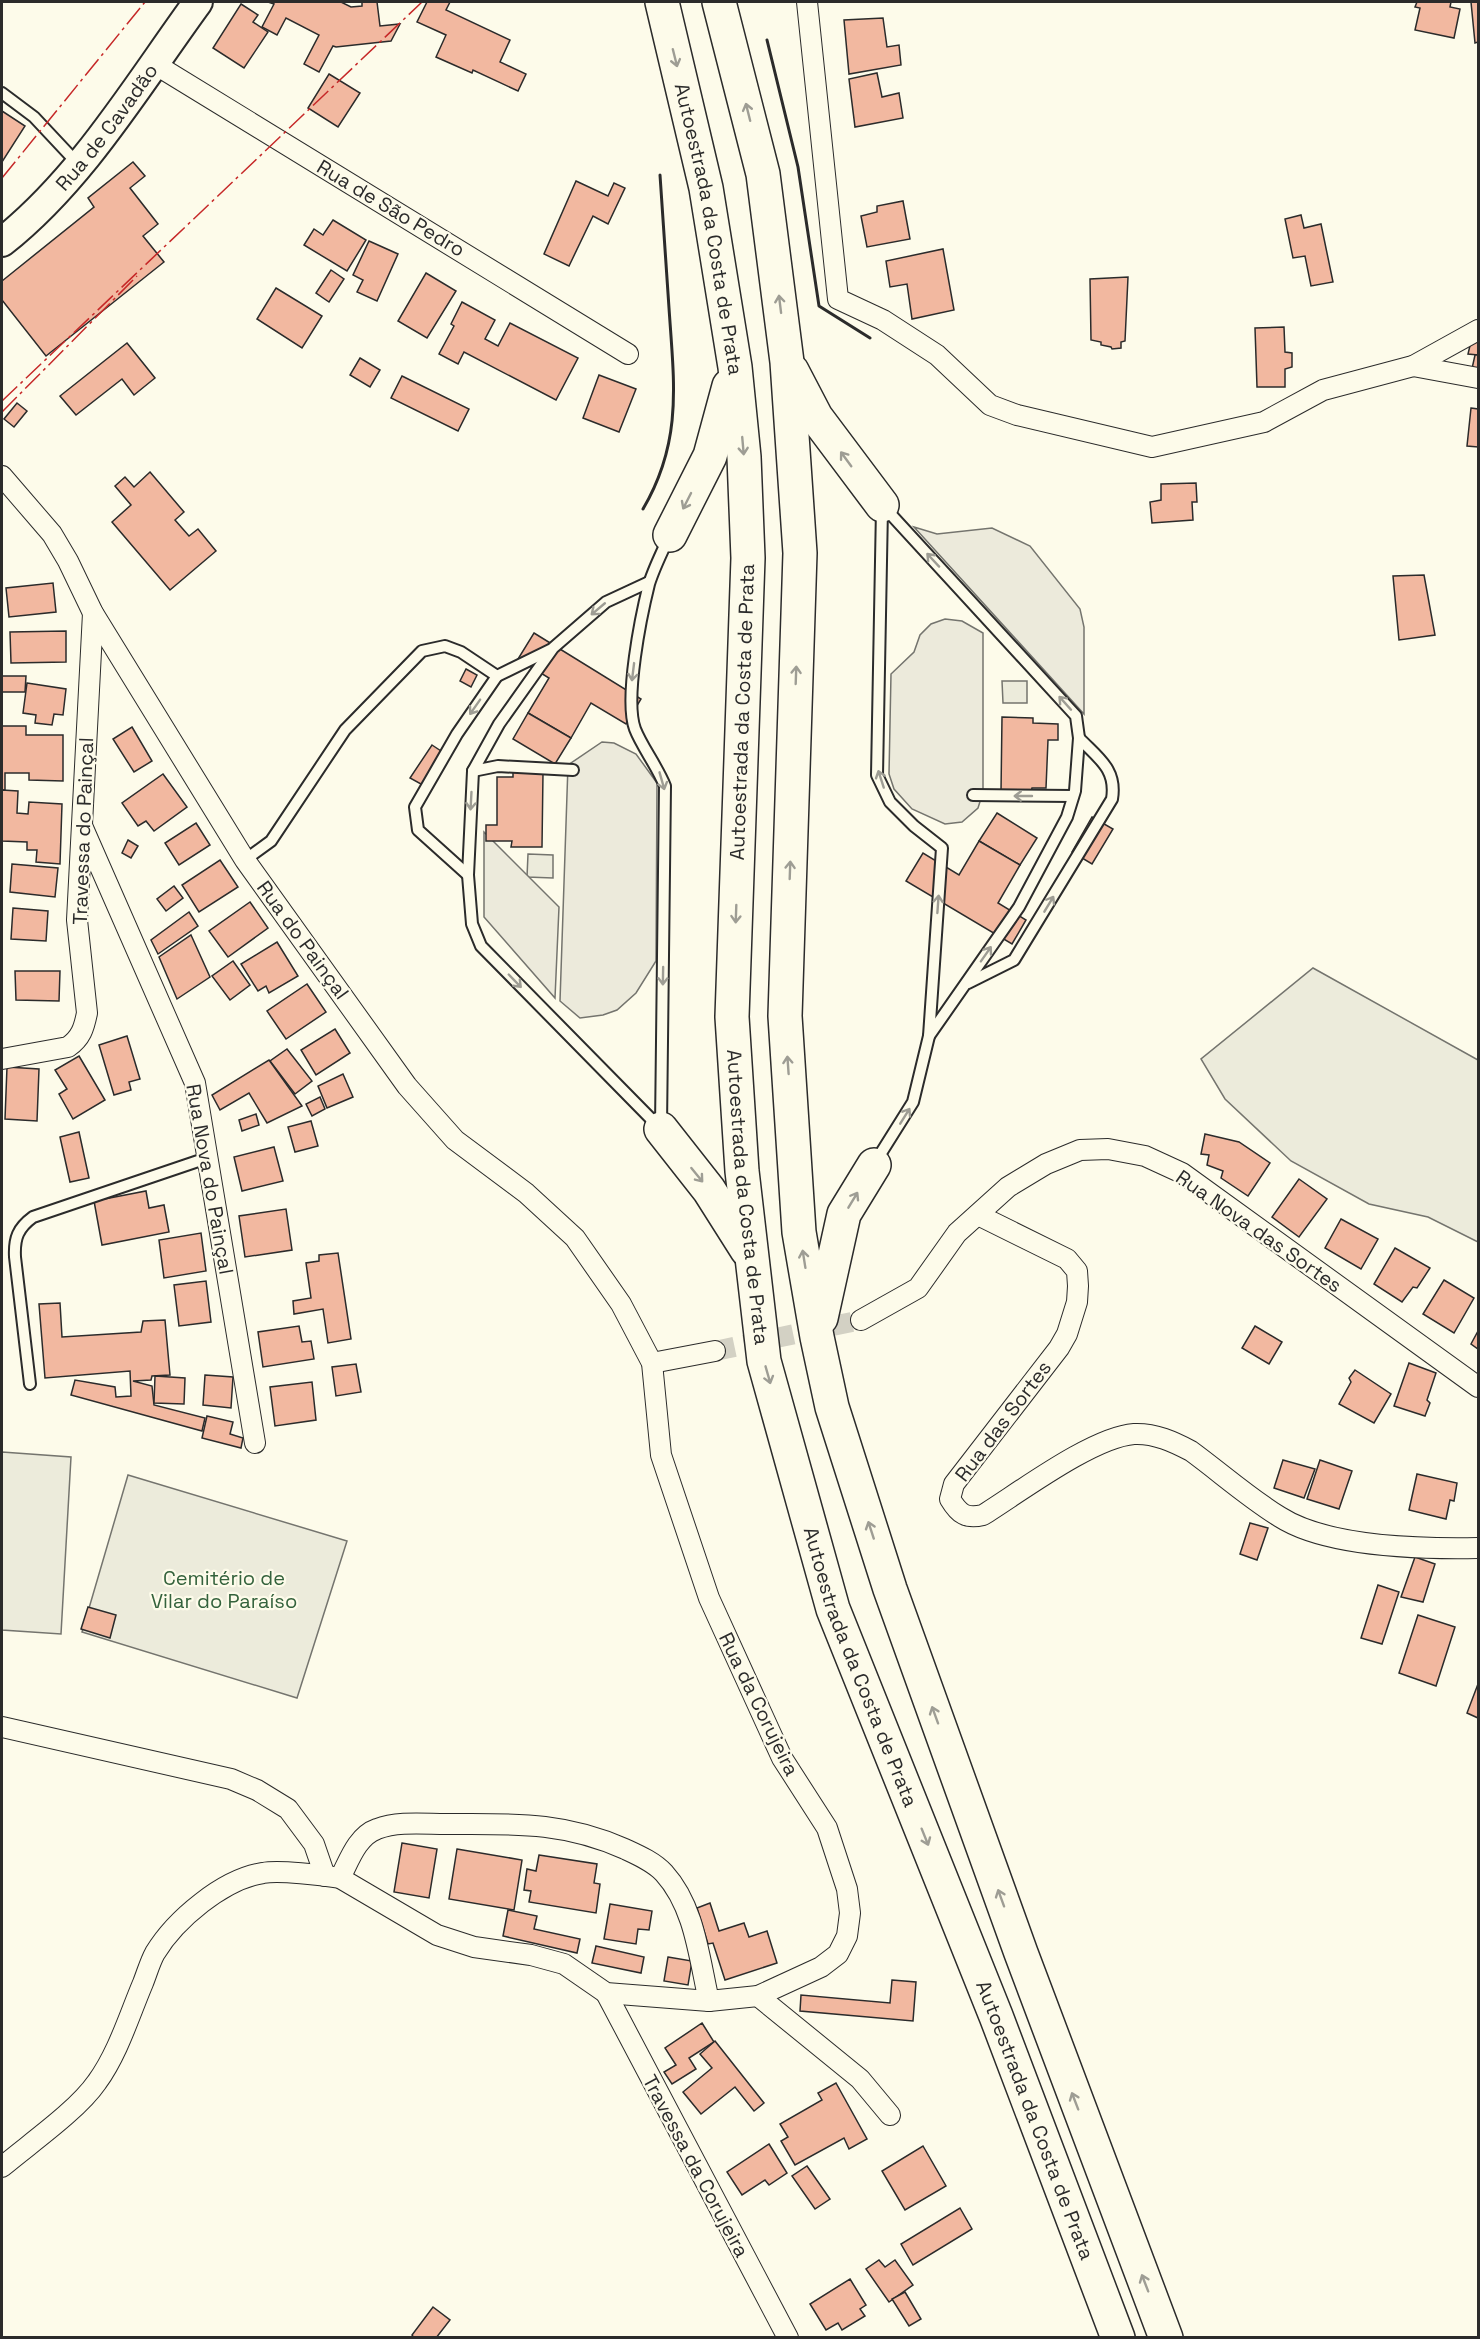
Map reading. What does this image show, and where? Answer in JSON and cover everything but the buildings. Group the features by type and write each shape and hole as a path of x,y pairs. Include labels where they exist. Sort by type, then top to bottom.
{"highway":[{"name":"Autoestrada da Costa de Prata","path":"662,2 706,188 735,367 744,457 748,558 732,1017 742,1171 764,1360 833,1609 996,2016 1118,2337"},
{"path":"718,2 763,174 787,362 800,553 785,1016 799,1232 817,1337 832,1407 890,1589 1025,1964 1166,2337"},
{"path":"787,362 816,417 882,505"},
{"path":"670,535 710,456 735,367"},
{"path":"661,1129 709,1190 750,1255"},
{"path":"817,1337 828,1277 844,1214 874,1165"}],"street":[{"name":"Rua de Cavadão","path":"2,243 43,205 79,165 198,2"},
{"path":"807,2 838,299 883,320 937,355 990,405 1017,415 1152,447 1264,422 1323,390 1413,366 1479,330"},
{"name":"Rua de São Pedro","path":"153,63 628,354"},
{"path":"1413,366 1479,378"},
{"name":"Rua do Painçal","path":"2,476 52,534 93,613 245,860 407,1086 455,1140 526,1193 575,1238 621,1304 652,1363"},
{"name":"Travessa do Painçal","path":"2,1059 68,1047 77,1040 84,1028 87,1013 77,920 93,613"},
{"name":"Rua Nova do Painçal","path":"83,828 195,1083 255,1443"},
{"name":"Rua Nova das Sortes","path":"861,1320 918,1288 957,1233 1008,1187 1046,1164 1080,1150 1108,1149 1144,1155 1182,1173 1479,1387"},
{"name":"Rua das Sortes","path":"978,1215 1067,1259 1077,1271 1078,1286 1073,1319 1059,1348 954,1484 950,1499 958,1512 970,1518 983,1515 1097,1445 1134,1434 1156,1436 1177,1443 1281,1518 1323,1535 1369,1543 1479,1548"},
{"path":"652,1363 716,1351"},
{"name":"Rua da Corujeira","path":"606,1993 709,2001 758,1996 821,1967 838,1954 847,1936 850,1913 847,1889 827,1828 782,1758 709,1598 661,1455 652,1363"},
{"path":"2,1727 231,1779 257,1790 288,1809 314,1844 332,1877"},
{"path":"332,1877 365,1835 378,1828 407,1824 527,1824 558,1827 590,1836 641,1856 662,1872 678,1891 693,1933 709,2001"},
{"path":"2,2167 82,2100 97,2083 116,2046 155,1953 179,1924 199,1905 242,1879 264,1872 332,1877 437,1935 474,1947 531,1955 564,1964 606,1993"},
{"name":"Travessa da Corujeira","path":"606,1993 788,2337"},
{"path":"758,1996 860,2079 890,2115"}],"lane":[{"path":"2,93 34,117 79,165"},
{"path":"882,505 1076,716 1078,738 1073,796 1067,817 1019,907 929,1036"},
{"path":"874,1165 913,1102 929,1036 942,848 914,826 890,802 877,775 882,505"},
{"path":"661,1129 665,786 657,766 635,730 631,712 632,674 650,582 670,535"},
{"path":"650,582 606,602 553,648 499,724 473,771 468,875 472,924 481,946 661,1129"},
{"path":"245,860 271,842 345,730 422,651 445,646 461,652 497,676"},
{"path":"468,875 418,830 415,807 457,734 497,676 553,648"},
{"path":"965,985 1014,960 1112,799 1114,787 1112,774 1078,738"},
{"path":"473,771 498,766 573,770"},
{"path":"973,795 1073,796"},
{"path":"30,1384 15,1257 14,1243 17,1232 33,1217 207,1158"}],"green space":[{"path":"1002,681 1027,681 1027,703 1003,703"},
{"path":"528,854 553,855 553,878 527,877"},
{"path":"1313,968 1478,1060 1478,1242 1428,1217 1369,1204 1291,1161 1225,1099 1201,1059"},
{"path":"2,1452 71,1457 61,1634 2,1630"},
{"name":"Cemitério de Vilar do Paraíso","path":"128,1475 347,1541 297,1698 82,1632"}],"shaded area":[{"path":"914,527 937,534 992,528 1030,546 1080,609 1084,627 1084,714"},
{"path":"945,619 962,621 983,633 983,792 978,808 962,822 945,824 912,809 894,789 889,774 891,674 914,652 920,635 931,624"},
{"path":"602,742 614,743 636,754 657,783 656,961 636,993 617,1010 603,1015 580,1018 560,1001 568,765"},
{"path":"484,832 559,907 555,998 484,917"}],"tunnel":[{"path":"715,1351 861,1320"}],"wall":[{"path":"767,40 798,167 819,306 870,338"},
{"path":"643,509 656,484 665,459 673,411 673,361 660,175"}],"power":[{"path":"2,178 145,2"},
{"path":"2,401 422,2"},
{"path":"2,412 137,276"}]}
